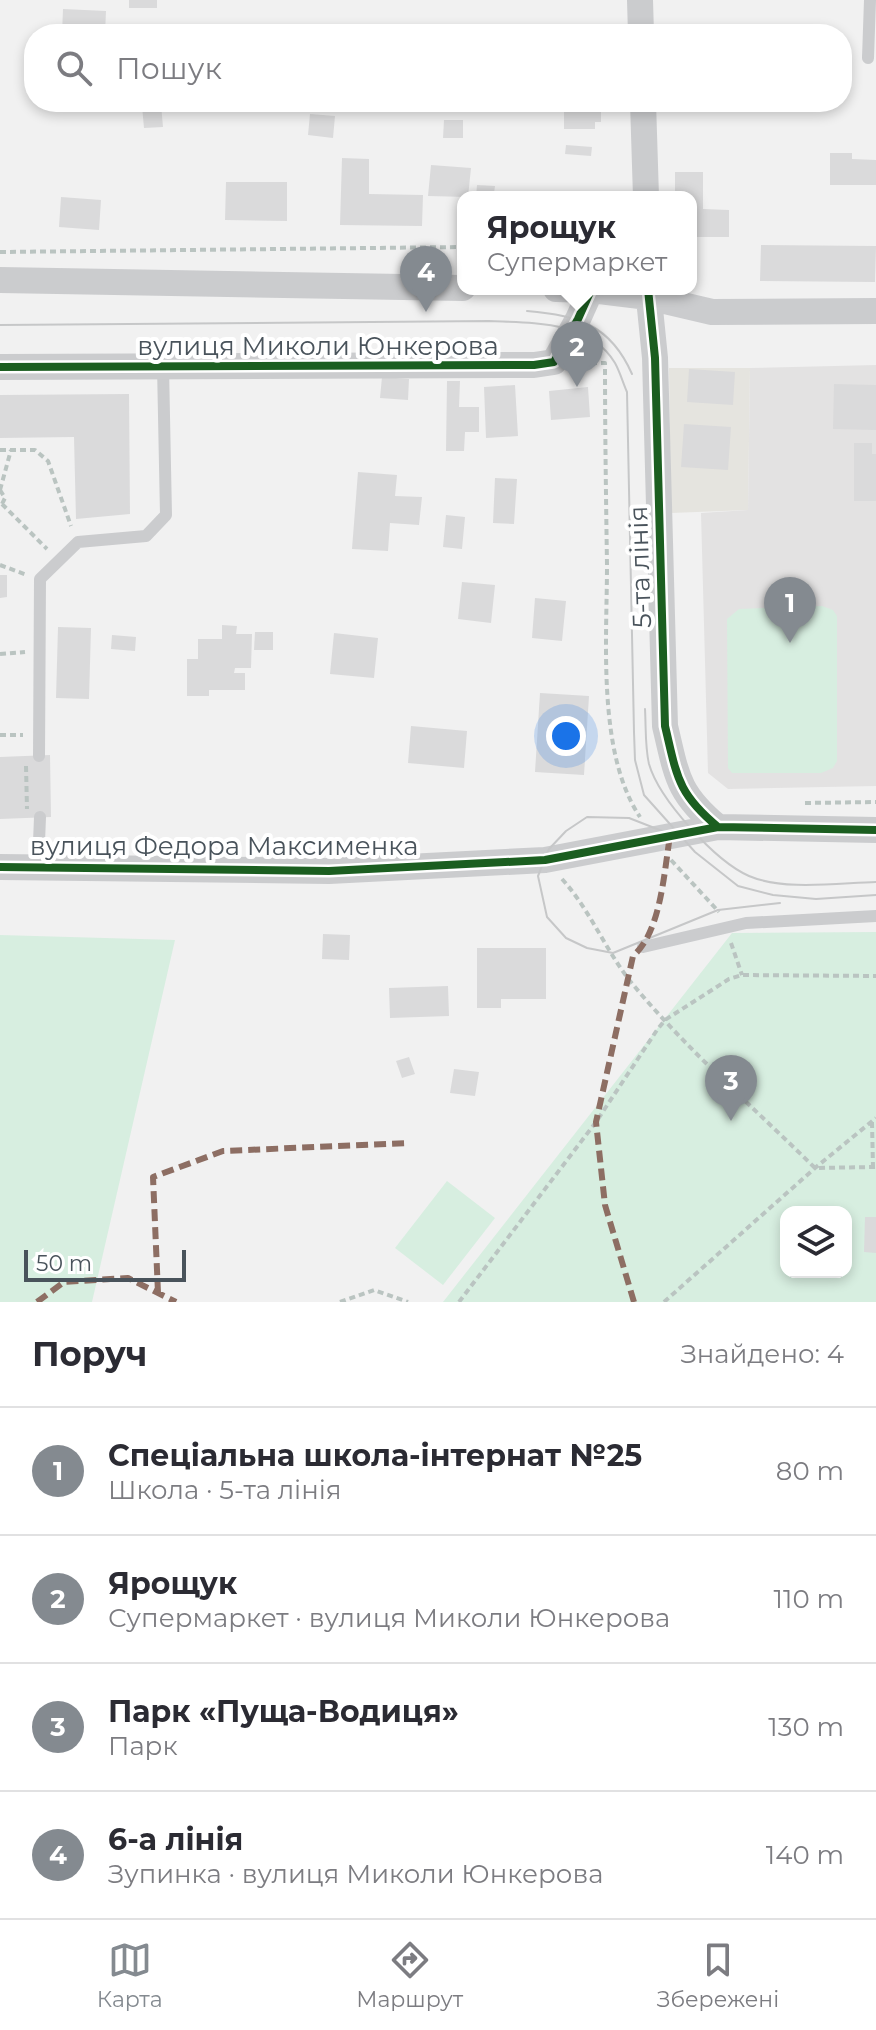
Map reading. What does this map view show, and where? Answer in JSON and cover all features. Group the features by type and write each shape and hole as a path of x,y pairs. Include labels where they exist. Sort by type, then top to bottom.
{"street":[{"path":"640,0 641,24"},
{"path":"643,112 646,191"},
{"path":"0,280 457,288"},
{"path":"554,362 589,295"},
{"name":"5-та лінія","path":"648,295 655,358 665,726 679,783 695,808 718,827"},
{"path":"655,295 712,312 876,311"},
{"name":"вулиця Миколи Юнкерова","path":"0,367 534,365 554,362"},
{"name":"вулиця Федора Максименка","path":"0,867 329,871 545,860 718,827 876,830"}],"lane":[{"path":"868,58 870,0"},
{"path":"39,756 40,579 78,542 146,536 166,515 163,366"},
{"path":"33,816 38,868"},
{"path":"643,947 746,923 876,916"}],"path":[{"path":"0,252 457,247"},
{"path":"554,362 605,363 608,694 615,755 622,780 636,810 655,839 718,910 742,975"},
{"path":"0,450 35,450 48,461 73,532"},
{"path":"11,450 0,490 5,498 1,504 51,554"},
{"path":"0,565 29,576"},
{"path":"0,654 25,652 25,666"},
{"path":"0,735 26,735"},
{"path":"26,751 33,816"},
{"path":"800,803 876,802"},
{"path":"545,860 577,896 628,978 665,1020 815,1168 875,1167 874,1120"},
{"path":"459,1302 596,1122 665,1020 729,979 742,975 876,976"},
{"path":"664,1302 874,1120"},
{"path":"340,1302 374,1290 408,1302"}],"shaded area":[{"path":"876,365 876,786 728,789 708,773 701,513 748,510 750,368"},
{"path":"669,368 750,368 748,510 671,513"}],"green space":[{"path":"822,606 833,610 837,616 837,761 833,768 821,773 732,773 728,768 727,619 739,609"},
{"path":"876,932 876,1302 443,1302 732,933"},
{"path":"0,935 175,940 92,1302 0,1302"},
{"path":"447,1181 495,1218 443,1285 395,1248"}],"building":[{"path":"129,0 157,0 157,8 129,8"},
{"path":"63,9 106,11 105,24 62,24"},
{"path":"143,112 162,112 163,127 144,128"},
{"path":"564,112 601,112 601,122 595,122 595,129 564,129"},
{"path":"310,114 335,116 333,138 308,135"},
{"path":"444,120 463,120 463,138 443,138"},
{"path":"566,145 592,147 591,156 565,154"},
{"path":"830,153 852,153 852,159 876,160 876,185 830,185"},
{"path":"342,158 369,159 369,194 423,195 422,226 340,225"},
{"path":"431,165 471,168 469,191 457,191 457,197 428,196"},
{"path":"675,172 703,172 703,209 729,210 729,237 697,237 697,191 675,191"},
{"path":"226,182 287,182 287,221 225,220"},
{"path":"477,185 495,186 494,191 476,191"},
{"path":"61,197 101,200 99,230 59,227"},
{"path":"761,245 876,246 875,282 760,281"},
{"path":"689,369 735,372 733,405 687,402"},
{"path":"382,377 409,379 408,400 380,398"},
{"path":"447,381 460,381 459,407 479,407 479,432 465,432 464,451 446,451"},
{"path":"834,384 876,385 876,430 833,429"},
{"path":"515,385 518,436 486,438 484,387"},
{"path":"588,387 590,417 551,420 549,391"},
{"path":"129,394 130,514 76,519 74,437 0,438 0,395"},
{"path":"684,424 731,427 728,470 681,467"},
{"path":"854,443 872,443 872,454 876,454 876,501 854,501"},
{"path":"358,472 397,475 395,496 422,497 419,525 390,523 388,551 352,549"},
{"path":"495,478 517,479 514,524 493,523"},
{"path":"446,515 465,517 462,549 443,547"},
{"path":"0,575 7,575 7,597 0,598"},
{"path":"462,582 495,585 491,623 458,619"},
{"path":"535,598 566,601 562,641 532,638"},
{"path":"222,625 237,626 236,634 252,634 251,668 235,668 234,673 245,673 245,690 209,690 209,696 187,696 187,659 198,659 198,639 222,639"},
{"path":"58,627 91,628 89,699 56,698"},
{"path":"255,632 273,632 273,650 254,650"},
{"path":"334,633 378,638 374,678 330,674"},
{"path":"112,635 136,637 135,651 111,649"},
{"path":"540,693 589,696 584,775 535,772"},
{"path":"411,726 467,731 464,768 408,763"},
{"path":"50,755 51,817 0,819 0,757"},
{"path":"323,934 350,935 349,960 322,959"},
{"path":"477,948 546,948 546,999 501,999 501,1008 477,1008"},
{"path":"448,986 449,1016 390,1018 389,988"},
{"path":"409,1057 415,1074 402,1078 396,1061"},
{"path":"454,1069 479,1072 475,1096 450,1093"},
{"path":"865,1217 876,1217 876,1253 864,1252"}],"tram line":[{"path":"527,311 561,316 590,325 613,344 632,374"},
{"path":"0,325 489,321 558,327 590,339 604,349 615,363 627,392 635,760 644,795 695,852 738,886 773,895 816,899 876,895"},
{"path":"645,709 646,744 655,778 676,811 720,857 749,876 763,881 811,885 876,882"},
{"path":"680,838 629,818 587,817 566,831 549,849 538,876 547,917 566,938 587,948 613,953 718,910 780,903"}],"marked path":[{"path":"634,1302 605,1205 596,1122 633,956 650,932 660,900 670,836"},
{"path":"158,1293 153,1177 223,1151 409,1143"},
{"path":"37,1302 64,1282 128,1278 176,1302"}],"cycle path":[{"path":"0,367 534,365 554,362 589,295"},
{"path":"649,295 655,358 665,726 686,793 718,827"},
{"path":"0,867 329,871 545,860 718,827 876,830"}],"place":[{"name":"6-а лінія","path":"426,312"},
{"name":"Ярощук","path":"577,387"},
{"name":"Спеціальна школа-інтернат №25","path":"790,643"},
{"name":"Парк «Пуща-Водиця»","path":"731,1121"}]}
